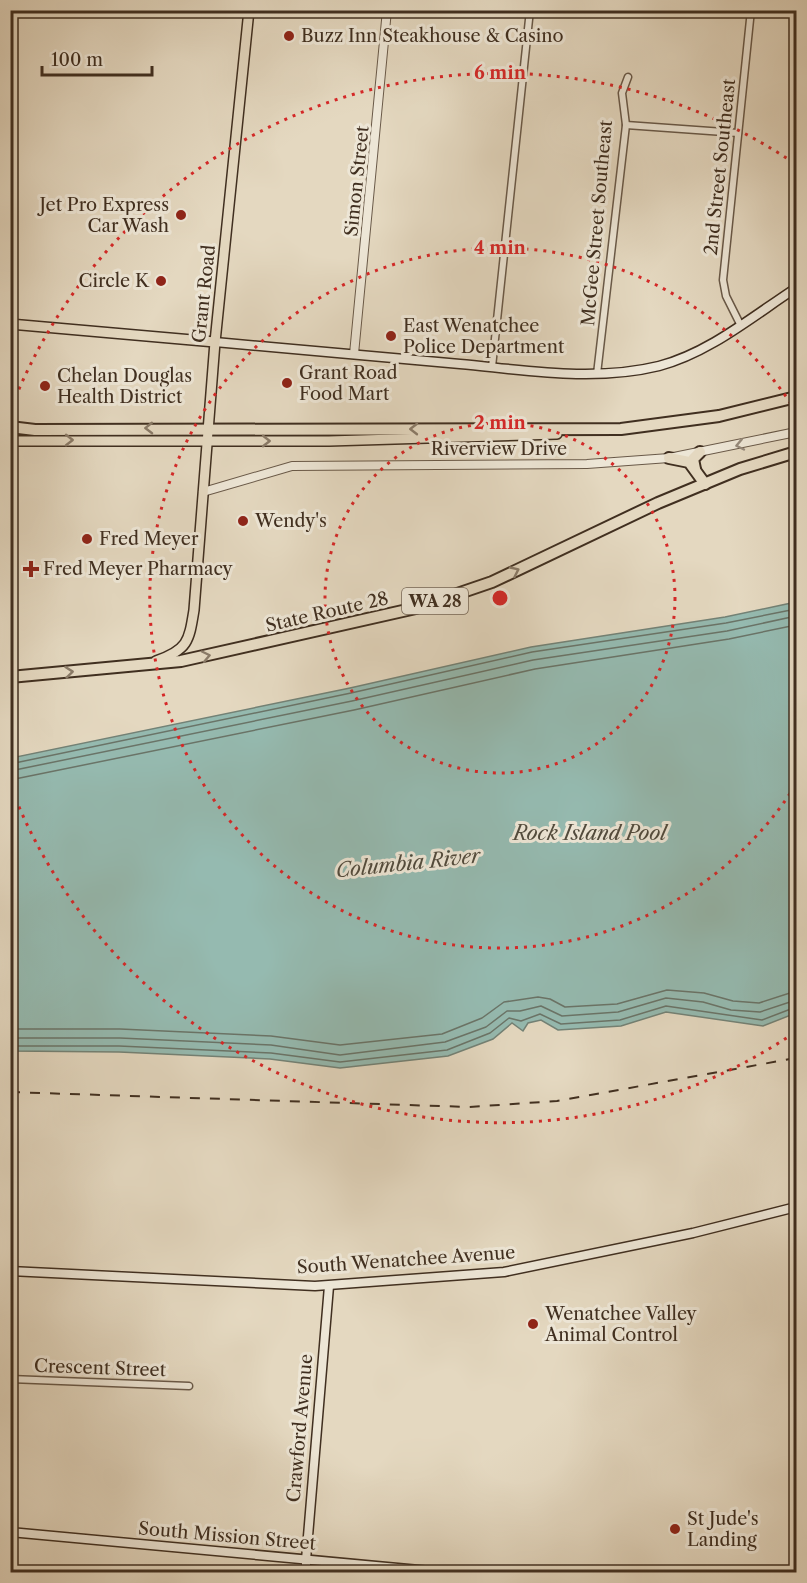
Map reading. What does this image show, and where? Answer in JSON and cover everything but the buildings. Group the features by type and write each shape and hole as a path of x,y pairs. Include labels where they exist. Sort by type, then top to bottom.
{"highway":[{"path":"10,429 577,430 675,423 719,416 796,397"},
{"path":"695,469 693,459 700,452"},
{"name":"State Route 28","path":"10,677 181,662 282,641 416,608 492,582 658,503 767,460 796,452"},
{"path":"669,458 685,460 695,469 705,484"}],"main road":[{"name":"Grant Road","path":"148,664 177,653 184,647 191,634 215,342 249,10"},
{"path":"10,324 492,367 597,374 628,372 661,365 705,348 796,288"},
{"path":"10,441 454,438 562,434 577,430"},
{"name":"South Wenatchee Avenue","path":"10,1271 329,1286 504,1272 693,1233 796,1207"},
{"name":"Crawford Avenue","path":"306,1560 329,1286"},
{"name":"South Mission Street","path":"10,1532 441,1572"}],"street":[{"name":"Simon Street","path":"354,354 387,10"},
{"path":"492,367 530,10"},
{"name":"2nd Street Southeast","path":"740,324 726,296 723,280 751,10"},
{"name":"McGee Street Southeast","path":"597,374 626,125 622,93 628,77"},
{"path":"626,125 738,134"},
{"name":"Riverview Drive","path":"203,492 292,466 587,464 669,458 796,432"},
{"name":"Crescent Street","path":"10,1379 189,1386"},
{"name":"Crawford Avenue","path":"306,1560 306,1572"}],"water":[{"name":"Rock Island Pool","path":"796,602 796,1013 763,1026 666,1012 621,1026 558,1030 541,1020 528,1023 523,1031 512,1023 493,1039 448,1056 340,1068 270,1059 119,1052 11,1051 11,758 350,688 531,647 725,617"}],"railway":[{"path":"10,1092 469,1107 557,1101 796,1058"}],"place":[{"name":"Buzz Inn Steakhouse & Casino","path":"289,36"},
{"name":"Jet Pro Express Car Wash","path":"181,215"},
{"name":"Circle K","path":"161,281"},
{"name":"East Wenatchee Police Department","path":"391,336"},
{"name":"Grant Road Food Mart","path":"287,383"},
{"name":"Chelan Douglas Health District","path":"45,386"},
{"name":"Wendy's","path":"243,521"},
{"name":"Fred Meyer","path":"87,539"},
{"name":"Fred Meyer Pharmacy","path":"31,569"},
{"name":"Wenatchee Valley Animal Control","path":"533,1324"},
{"name":"St Jude's Landing","path":"675,1529"}],"water label":[{"name":"Columbia River","path":"408,863"}]}
